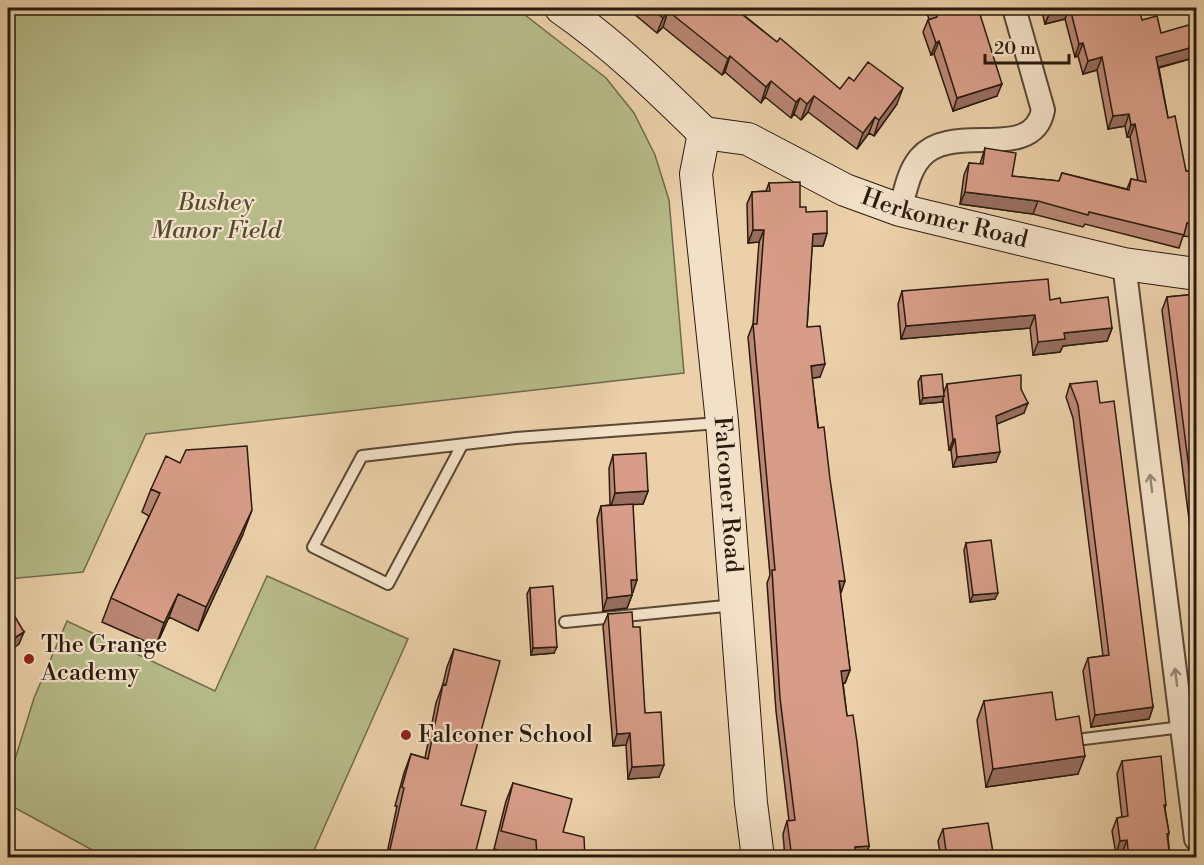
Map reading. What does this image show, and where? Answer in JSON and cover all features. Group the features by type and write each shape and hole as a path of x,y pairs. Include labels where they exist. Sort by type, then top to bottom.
{"street":[{"path":"561,8 593,30 642,72 704,133"},
{"path":"900,210 912,172 920,158 931,148 959,140 1012,139 1026,135 1041,121 1043,110 1014,8"},
{"name":"Herkomer Road","path":"704,133 748,139 845,190 900,210 1124,264 1197,274"},
{"name":"Falconer Road","path":"704,133 696,174 722,422 751,803 758,858"},
{"path":"1124,264 1187,731 1197,839"}],"lane":[{"path":"462,445 387,584 313,547 362,456 516,438 722,422"},
{"path":"565,622 736,605"},
{"path":"1084,739 1187,731"},
{"path":"1182,858 1197,856"}],"green space":[{"name":"Bushey Manor Field","path":"8,8 516,8 606,78 634,113 655,155 669,200 684,373 146,434 83,572 8,579"},
{"path":"267,576 408,639 311,857 105,857 8,804 8,782 34,698 67,621 215,691"}],"building":[{"path":"651,8 734,8 777,42 780,38 840,89 849,77 854,81 868,62 903,88 879,120 875,117 863,133 814,96 807,104 800,98 796,102 771,81 766,87 730,56 728,59 668,11 663,18"},
{"path":"934,8 978,8 1002,84 957,98 939,41 936,43 928,20 937,17"},
{"path":"1049,8 1066,8 1050,12"},
{"path":"1070,8 1139,8 1142,20 1157,16 1161,33 1192,24 1197,46 1156,57 1168,118 1175,116 1186,171 1197,171 1197,221 1196,225 1187,223 1184,235 1089,212 1088,215 1038,201 965,192 969,163 983,164 985,148 1016,153 1012,176 1059,181 1062,173 1129,190 1131,179 1146,182 1135,124 1131,125 1129,114 1113,116 1102,57 1088,61 1083,43 1079,44"},
{"path":"800,182 800,207 806,207 806,212 827,211 827,233 813,234 807,327 820,326 825,364 811,366 818,428 824,427 845,581 839,581 850,670 841,671 847,716 853,715 869,846 855,847 856,858 792,858 787,821 795,820 780,698 772,570 775,570 753,324 757,324 764,230 753,230 752,192 770,191 769,183"},
{"path":"1048,279 1050,300 1060,298 1061,303 1108,297 1112,328 1064,333 1065,339 1038,342 1035,315 906,326 902,291"},
{"path":"1197,294 1197,531 1167,297"},
{"path":"942,374 944,396 923,398 921,376"},
{"path":"1021,375 1021,389 1028,403 996,416 1000,452 957,457 947,384"},
{"path":"1097,381 1100,403 1114,401 1153,707 1095,715 1088,658 1109,655 1078,405 1070,384"},
{"path":"247,446 252,510 206,607 178,594 164,623 111,598 160,493 151,489 166,456 180,463 186,450"},
{"path":"646,453 648,491 615,493 613,455"},
{"path":"633,504 637,580 631,580 632,595 607,598 601,506"},
{"path":"991,540 998,593 973,595 966,543"},
{"path":"553,586 557,647 533,648 530,588"},
{"path":"8,605 24,632 8,642"},
{"path":"632,612 633,627 640,627 645,713 661,712 664,765 632,767 630,733 617,734 608,614"},
{"path":"454,649 500,661 461,805 486,811 474,858 388,858 411,754 428,759 443,684 446,685"},
{"path":"1052,692 1056,720 1079,716 1085,756 993,769 984,701"},
{"path":"1161,756 1170,858 1129,858 1127,840 1120,841 1117,818 1128,816 1122,761"},
{"path":"513,783 572,799 563,832 584,837 585,858 537,858 536,840 501,831"},
{"path":"988,823 994,858 962,858 962,856 947,858 943,829"},
{"path":"1073,852 1074,858 1035,858"}],"place":[{"name":"The Grange Academy","path":"29,659"},
{"name":"Falconer School","path":"406,735"}]}
